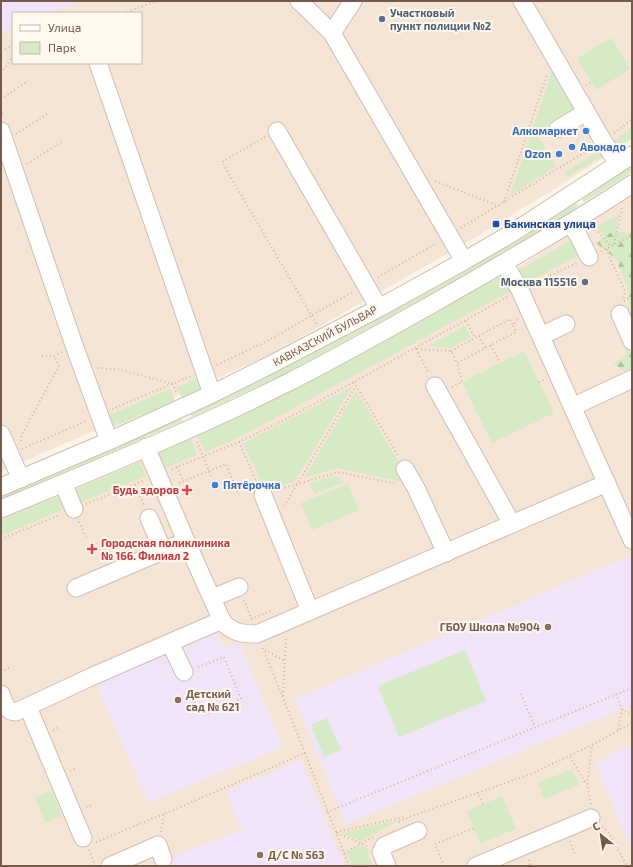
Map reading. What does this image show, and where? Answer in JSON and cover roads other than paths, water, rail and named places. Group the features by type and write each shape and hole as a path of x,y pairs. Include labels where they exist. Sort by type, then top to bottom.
{"street":[{"path":"299,1 332,33 464,261"},
{"path":"332,33 353,1"},
{"path":"522,1 603,141 625,160"},
{"path":"98,64 212,394"},
{"path":"558,129 586,112"},
{"path":"277,131 332,240 366,284 379,308"},
{"path":"3,136 82,368 109,440"},
{"name":"КАВКАЗСКИЙ БУЛЬВАР","path":"1,487 212,394 379,308 512,233 625,160"},
{"path":"1,509 63,484 191,428 285,384 336,358 504,263 570,224 632,184"},
{"path":"570,224 578,235 589,257"},
{"path":"504,263 520,290 607,483 626,512 632,540"},
{"path":"621,308 632,341"},
{"path":"541,336 566,324"},
{"path":"572,407 632,379"},
{"path":"435,386 512,524"},
{"path":"1,434 20,479"},
{"path":"146,447 186,542 223,623 241,634 258,634 607,483"},
{"path":"405,469 416,488 446,552"},
{"path":"63,484 74,509"},
{"path":"263,495 310,611"},
{"path":"149,518 163,551"},
{"path":"76,588 186,542"},
{"path":"212,598 239,587"},
{"path":"1,694 8,709 12,712 16,712 93,676 222,620"},
{"path":"170,643 184,672"},
{"path":"28,706 88,840"},
{"path":"476,866 595,818"},
{"path":"384,859 384,846 418,831"},
{"path":"110,866 161,852"}],"place":[{"name":"Участковый пункт полиции №2","path":"382,19"},
{"name":"Алкомаркет","path":"586,131"},
{"name":"Авокадо","path":"572,147"},
{"name":"Ozon","path":"559,154"},
{"name":"Бакинская улица","path":"496,224"},
{"name":"Москва 115516","path":"585,282"},
{"name":"Пятёрочка","path":"215,485"},
{"name":"Будь здоров","path":"187,490"},
{"name":"Городская поликлиника № 166. Филиал 2","path":"92,549"},
{"name":"ГБОУ Школа №904","path":"548,627"},
{"name":"Детский сад № 621","path":"178,700"},
{"name":"Д/C № 563","path":"260,855"}]}
